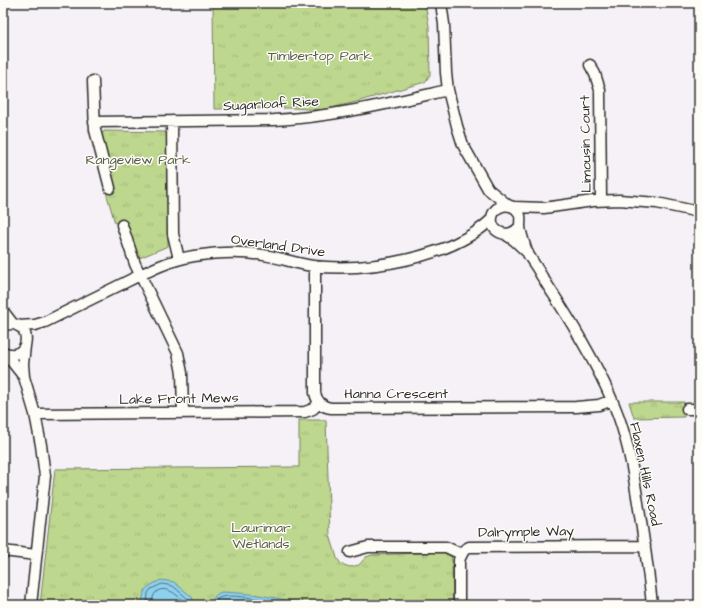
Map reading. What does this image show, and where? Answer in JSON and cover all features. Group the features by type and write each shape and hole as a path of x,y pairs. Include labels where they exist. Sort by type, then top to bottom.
{"street":[{"path":"441,3 444,24 446,73 452,109 463,145 488,189 494,226 502,233 514,232 531,214 544,208"},
{"name":"Limousin Court","path":"590,65 595,74 600,90 600,200"},
{"path":"93,81 94,122 110,188"},
{"name":"Sugarloaf Rise","path":"94,122 303,119 350,111 448,90"},
{"path":"172,121 173,234 179,259"},
{"path":"488,189 520,214 520,224"},
{"path":"492,217 499,207 511,206 544,208 600,200 658,203 699,212"},
{"name":"Overland Drive","path":"3,326 35,325 45,322 140,275 179,259 207,254 235,252 269,256 315,266 343,267 380,264 434,252 452,245 469,237 492,217"},
{"name":"Flaxen Hills Road","path":"520,224 528,253"},
{"path":"122,225 132,257 178,353 182,373 183,413"},
{"name":"Overland Drive","path":"469,237 502,233"},
{"name":"Flaxen Hills Road","path":"502,233 514,240 528,253 592,358 612,400 630,459 645,546 652,605"},
{"path":"315,266 315,393 319,404"},
{"path":"3,310 25,333 23,364 24,377 35,414 45,476 31,605"},
{"name":"Overland Drive","path":"25,344 33,333 45,322"},
{"path":"4,352 14,354 22,350 25,344"},
{"path":"4,352 24,377"},
{"name":"Hanna Crescent","path":"319,404 324,407 331,408 576,407 599,405 612,400"},
{"name":"Lake Front Mews","path":"35,414 305,412 313,409 319,404"},
{"path":"687,409 699,409"},
{"name":"Dalrymple Way","path":"459,605 459,560 464,550 469,547 645,546"},
{"path":"350,552 368,547 446,547 461,554"},
{"path":"3,551 36,555"}],"green space":[{"name":"Timbertop Park","path":"213,3 425,3 429,26 430,75 425,82 323,110 292,108 214,109"},
{"name":"Rangeview Park","path":"104,131 166,132 168,246 137,259 125,222 115,223 106,192 116,189 101,136"},
{"path":"629,402 684,402 684,417 634,418"},
{"name":"Laurimar Wetlands","path":"299,420 326,420 330,535 337,558 341,564 350,567 359,565 366,557 372,555 444,552 451,555 453,605 40,605 55,469 299,467"}],"water":[{"path":"161,580 174,582 192,597 195,605 143,605 143,595 146,589 152,584"},
{"path":"221,592 264,596 305,605 212,605 214,597"}]}
